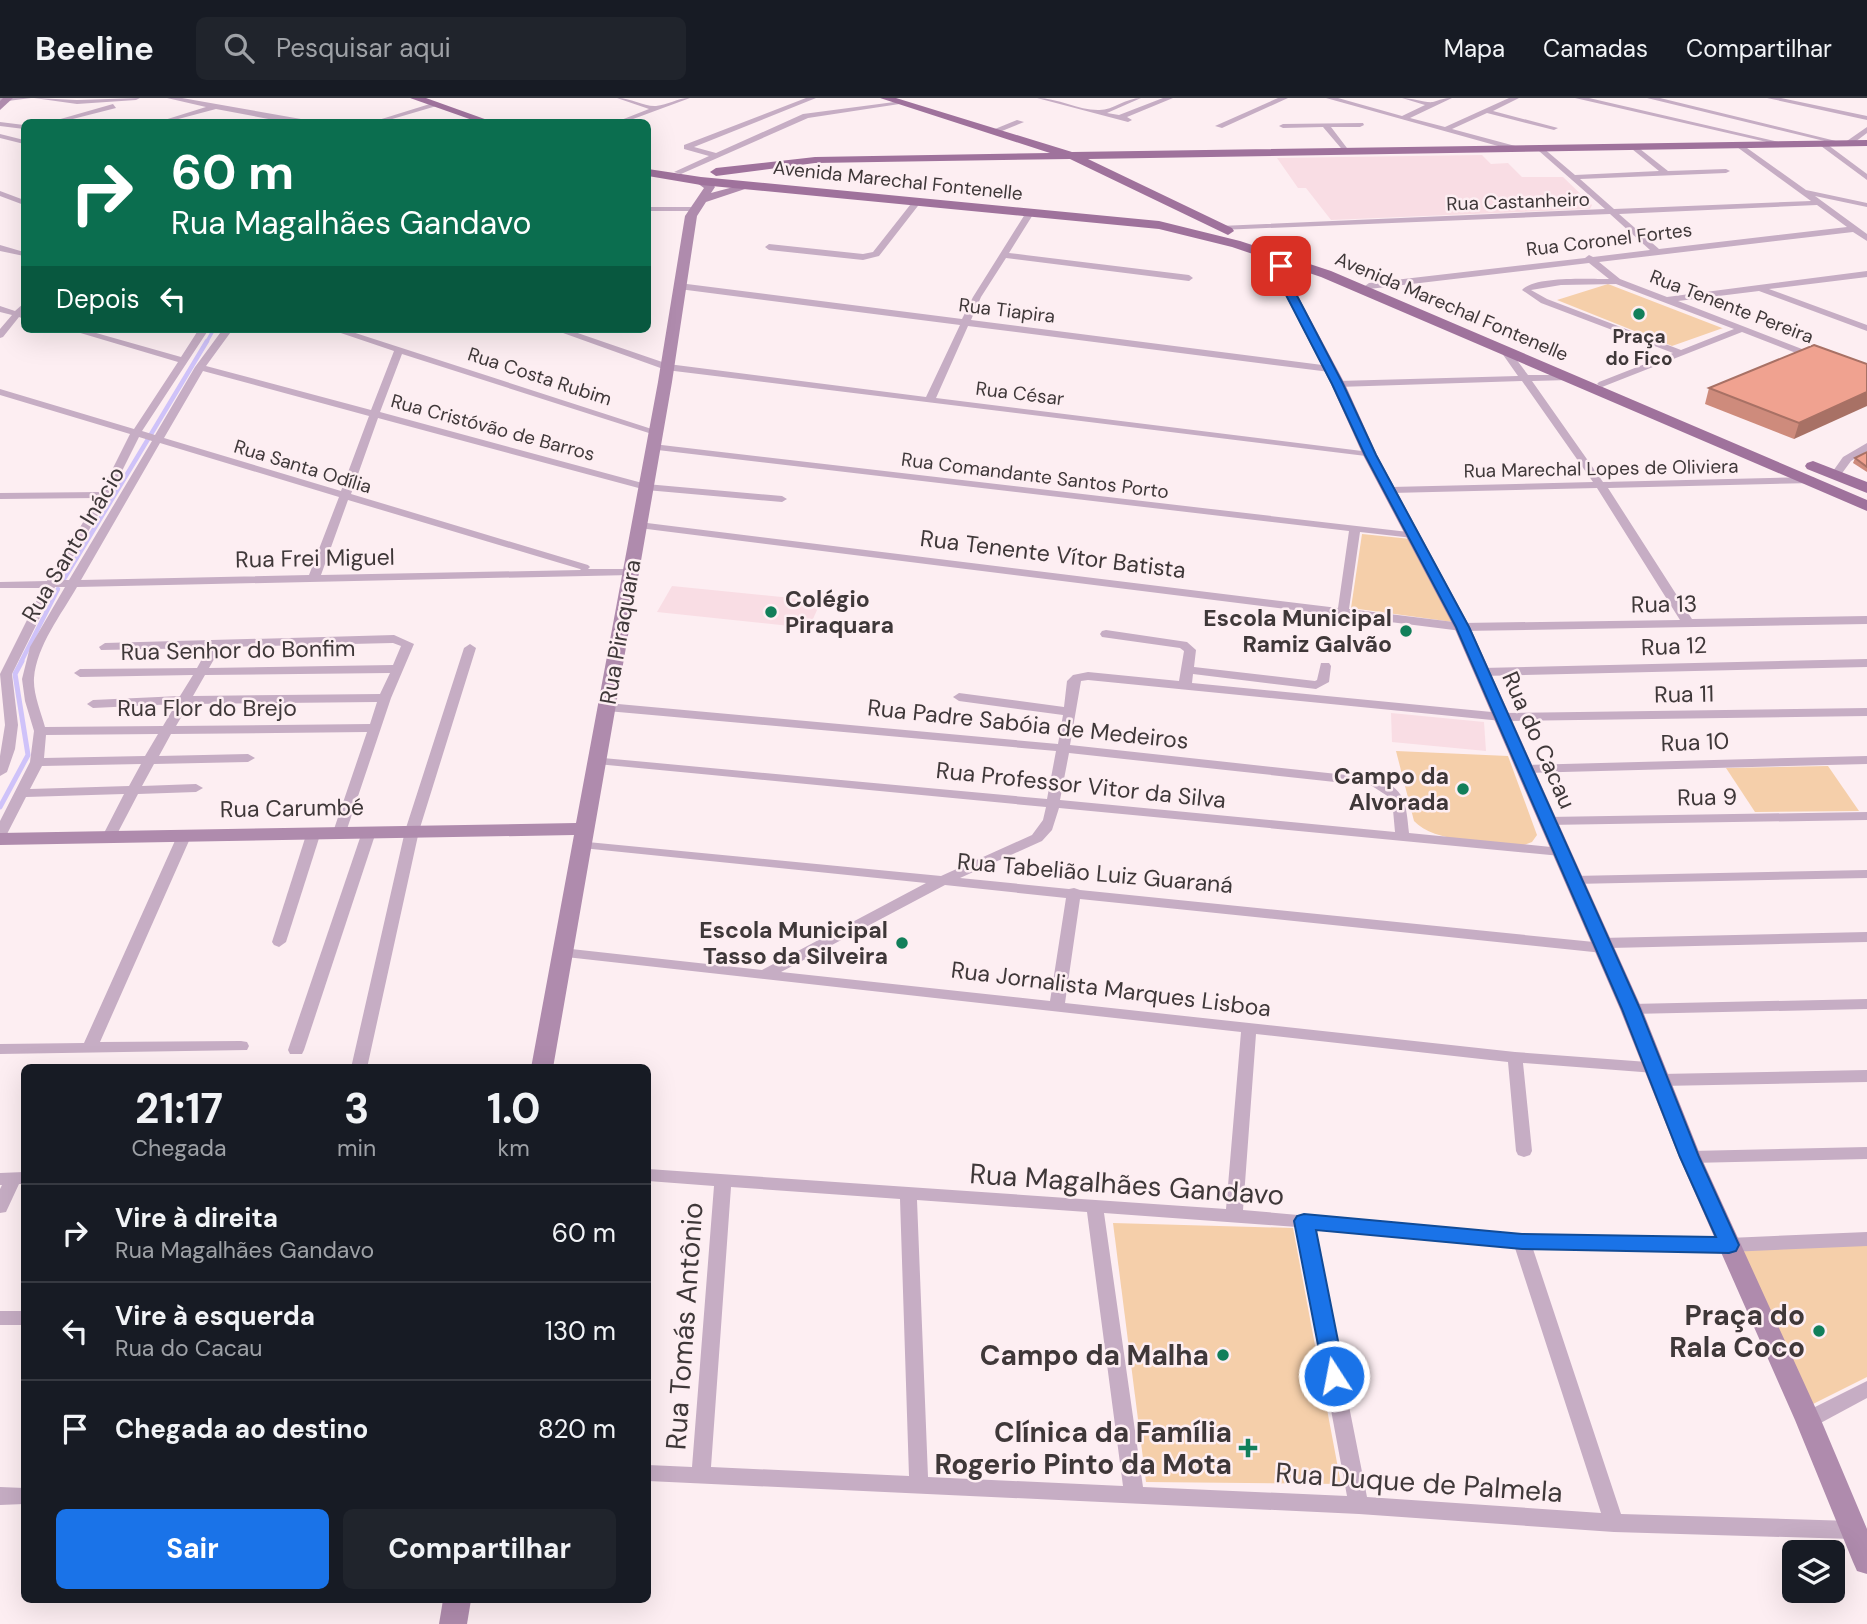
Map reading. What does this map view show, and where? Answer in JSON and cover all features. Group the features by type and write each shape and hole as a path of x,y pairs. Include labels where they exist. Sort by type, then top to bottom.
{"main road":[{"path":"415,98 478,119"},
{"path":"885,98 993,131 1044,152"},
{"path":"651,173 687,177 815,159 1044,152 1072,156 1867,143"},
{"name":"Avenida Marechal Fontenelle","path":"1072,156 1220,228 1369,286 1729,437 1836,474 1867,488"},
{"path":"651,168 687,177"},
{"name":"Avenida Marechal Fontenelle","path":"687,177 1159,225 1262,251 1301,264 1504,349 1813,480 1867,506"},
{"name":"Rua Piraquara","path":"543,1064 646,487 679,286 698,204 710,187 687,177"},
{"path":"698,204 752,185"},
{"path":"1159,225 1184,224 1188,221 1189,214"},
{"path":"1202,235 1200,232 1205,229 1220,228"},
{"name":"Rua do Cacau","path":"1262,251 1277,268"},
{"path":"1277,268 1301,264"},
{"name":"Rua Carumbé","path":"0,839 412,831 583,836"},
{"path":"1729,1245 1808,1420 1867,1562"},
{"path":"453,1624 456,1603"}],"street":[{"path":"4,101 27,98"},
{"path":"38,98 65,102 137,98"},
{"path":"64,119 137,98"},
{"path":"171,98 279,119"},
{"path":"621,98 657,109"},
{"path":"628,119 687,98"},
{"path":"715,155 687,147 811,98"},
{"path":"1041,98 1124,119 1169,98"},
{"path":"1043,111 1075,98"},
{"path":"1100,113 1137,98"},
{"path":"1219,125 1284,98"},
{"path":"1330,98 1448,128 1516,149"},
{"path":"1406,98 1432,105"},
{"path":"1405,117 1448,98"},
{"path":"1448,128 1515,98"},
{"path":"1580,98 1784,144"},
{"path":"1651,98 1845,143 1867,129"},
{"path":"1771,98 1867,118"},
{"path":"687,177 715,155 806,116 902,103"},
{"path":"387,119 436,105"},
{"path":"1665,118 1686,106"},
{"path":"172,119 216,107"},
{"path":"1486,111 1554,128"},
{"path":"993,131 1020,122"},
{"path":"0,124 21,127"},
{"path":"1283,126 1360,124"},
{"path":"1325,125 1346,152"},
{"path":"0,136 21,141"},
{"path":"1824,144 1867,178"},
{"path":"1740,145 1867,238"},
{"path":"1635,147 1666,173"},
{"path":"1542,149 1655,250"},
{"path":"1574,177 1726,171"},
{"path":"1801,190 1867,205"},
{"path":"0,193 21,202"},
{"path":"769,247 863,257 881,253 917,202"},
{"name":"Rua Castanheiro","path":"1220,228 1817,203"},
{"path":"651,209 698,204"},
{"path":"930,399 965,322 1030,213"},
{"name":"Rua Coronel Fortes","path":"1369,286 1655,250 1853,229"},
{"path":"0,248 21,253"},
{"path":"1003,255 1189,278"},
{"name":"Rua Tenente Pereira","path":"1589,258 1617,281 1830,363"},
{"name":"Rua do Cacau","path":"1277,268 1334,377 1370,455 1462,627 1631,1009 1690,1157 1729,1245"},
{"path":"1666,300 1867,274"},
{"path":"1851,277 1867,283"},
{"path":"1617,281 1545,284 1526,290 1544,301 1681,352"},
{"name":"Rua Tiapira","path":"679,286 965,322 1334,377 1569,377"},
{"path":"1760,289 1867,328"},
{"path":"0,309 21,312"},
{"path":"0,335 21,313"},
{"path":"1602,384 1743,329"},
{"path":"86,333 184,361"},
{"name":"Rua Santo Inácio","path":"0,772 9,753 12,737 13,707 4,680 148,437 184,361 202,333"},
{"name":"Rua Santo Inácio","path":"0,834 37,762 40,731 31,701 28,679 30,664 62,583 105,495 225,333"},
{"name":"Rua Costa Rubim","path":"347,333 654,440"},
{"name":"Rua César","path":"570,333 666,367 1370,455"},
{"path":"313,580 399,349"},
{"path":"1504,349 1601,486 1689,624"},
{"name":"Rua Cristóvão de Barros","path":"200,367 646,487 782,499"},
{"name":"Rua Santa Odília","path":"0,392 596,571"},
{"name":"Rua Comandante Santos Porto","path":"654,440 1354,530 1413,534"},
{"path":"1836,474 1847,459 1867,446"},
{"name":"Rua Marechal Lopes de Oliviera","path":"1391,490 1813,480"},
{"path":"0,496 105,495"},
{"name":"Rua Tenente Vítor Batista","path":"639,525 1462,627"},
{"path":"1343,611 1354,530"},
{"path":"508,574 527,562 525,550"},
{"name":"Rua Frei Miguel","path":"0,585 631,572"},
{"name":"Rua 13","path":"1462,627 1867,620"},
{"path":"1106,634 1183,645 1190,650 1185,685"},
{"path":"106,647 394,639 408,643 374,728 340,832"},
{"path":"110,835 131,790 169,730 216,645"},
{"path":"360,1064 412,831 470,648"},
{"name":"Rua 12","path":"1482,672 1867,663"},
{"path":"1187,670 1316,685 1323,682 1325,666"},
{"name":"Rua Senhor do Bonfim","path":"80,673 396,669"},
{"name":"Rua 11","path":"1070,712 1073,681 1081,676 1502,717 1867,712"},
{"path":"766,974 940,881 1037,838 1045,830 1050,820 1070,712 959,697"},
{"path":"93,704 385,698"},
{"name":"Rua Padre Sabóia de Medeiros","path":"607,707 1063,748 1374,782 1395,792 1402,838"},
{"name":"Rua Flor do Brejo","path":"40,731 374,728"},
{"path":"37,762 248,758"},
{"name":"Rua Professor Vitor da Silva","path":"597,760 1561,852"},
{"name":"Rua 10","path":"1525,769 1867,760"},
{"path":"22,793 196,788"},
{"name":"Rua 9","path":"1547,821 1867,816"},
{"path":"279,942 314,832"},
{"path":"296,1050 369,832"},
{"path":"90,1047 185,834"},
{"name":"Rua Tabelião Luiz Guaraná","path":"583,836 940,881 1602,945 1867,937"},
{"path":"1573,880 1867,874"},
{"path":"1057,1005 1074,892"},
{"name":"Rua Jornalista Marques Lisboa","path":"562,953 1057,1005 1657,1073 1867,1076"},
{"path":"1631,1009 1867,1004"},
{"path":"1234,1217 1249,1028"},
{"path":"0,1049 241,1046"},
{"path":"1515,1057 1524,1151"},
{"path":"1690,1157 1867,1153"},
{"name":"Rua Magalhães Gandavo","path":"651,1175 1095,1209 1304,1221 1522,1242 1729,1245 1867,1239"},
{"path":"0,1207 13,1178"},
{"name":"Rua Tomás Antônio","path":"701,1475 723,1182"},
{"path":"908,1195 919,1486"},
{"path":"1095,1209 1134,1495"},
{"path":"1304,1221 1359,1505"},
{"path":"1522,1242 1614,1523"},
{"path":"0,1318 21,1318"},
{"path":"1808,1420 1867,1389"},
{"name":"Rua Duque de Palmela","path":"651,1473 1359,1505 1614,1523 1852,1530"},
{"path":"0,1496 21,1496"}],"shaded area":[{"path":"1482,155 1491,164 1508,163 1522,177 1563,177 1592,205 1590,209 1331,220 1306,188 1298,188 1277,158"},
{"name":"Praça do Fico","path":"1608,284 1723,328 1672,346 1557,300"},
{"path":"1362,534 1411,539 1453,622 1351,608"},
{"path":"672,586 821,601 809,628 657,612"},
{"path":"1391,713 1484,722 1486,751 1392,742"},
{"name":"Campo da Alvorada","path":"1396,751 1508,756 1537,835 1532,842 1521,846 1449,838 1423,828 1414,821"},
{"path":"1828,766 1859,811 1755,812 1726,768"},
{"name":"Campo da Malha","path":"1113,1223 1293,1228 1341,1484 1146,1482"},
{"name":"Praça do Rala Coco","path":"1867,1244 1867,1377 1813,1404 1736,1249"}],"building":[{"path":"1814,345 1867,364 1867,392 1799,423 1709,388"},
{"path":"1867,452 1867,467 1855,458"}],"waterway":[{"path":"206,343 212,333"},
{"path":"64,579 207,341"},
{"path":"21,662 58,589"},
{"path":"0,807 28,755 15,674 22,661"}],"place":[{"name":"Praça do Fico","path":"1639,314"},
{"name":"Colégio Piraquara","path":"771,612"},
{"name":"Escola Municipal Ramiz Galvão","path":"1406,631"},
{"name":"Campo da Alvorada","path":"1463,789"},
{"name":"Escola Municipal Tasso da Silveira","path":"902,943"},
{"name":"Praça do Rala Coco","path":"1819,1331"},
{"name":"Campo da Malha","path":"1223,1355"},
{"name":"Clínica da Família Rogerio Pinto da Mota","path":"1248,1448"}],"route":[{"path":"1281,266 1277,268 1338,384 1370,455 1462,627 1631,1009 1690,1157 1729,1245 1522,1242 1304,1221 1334,1376"}]}
